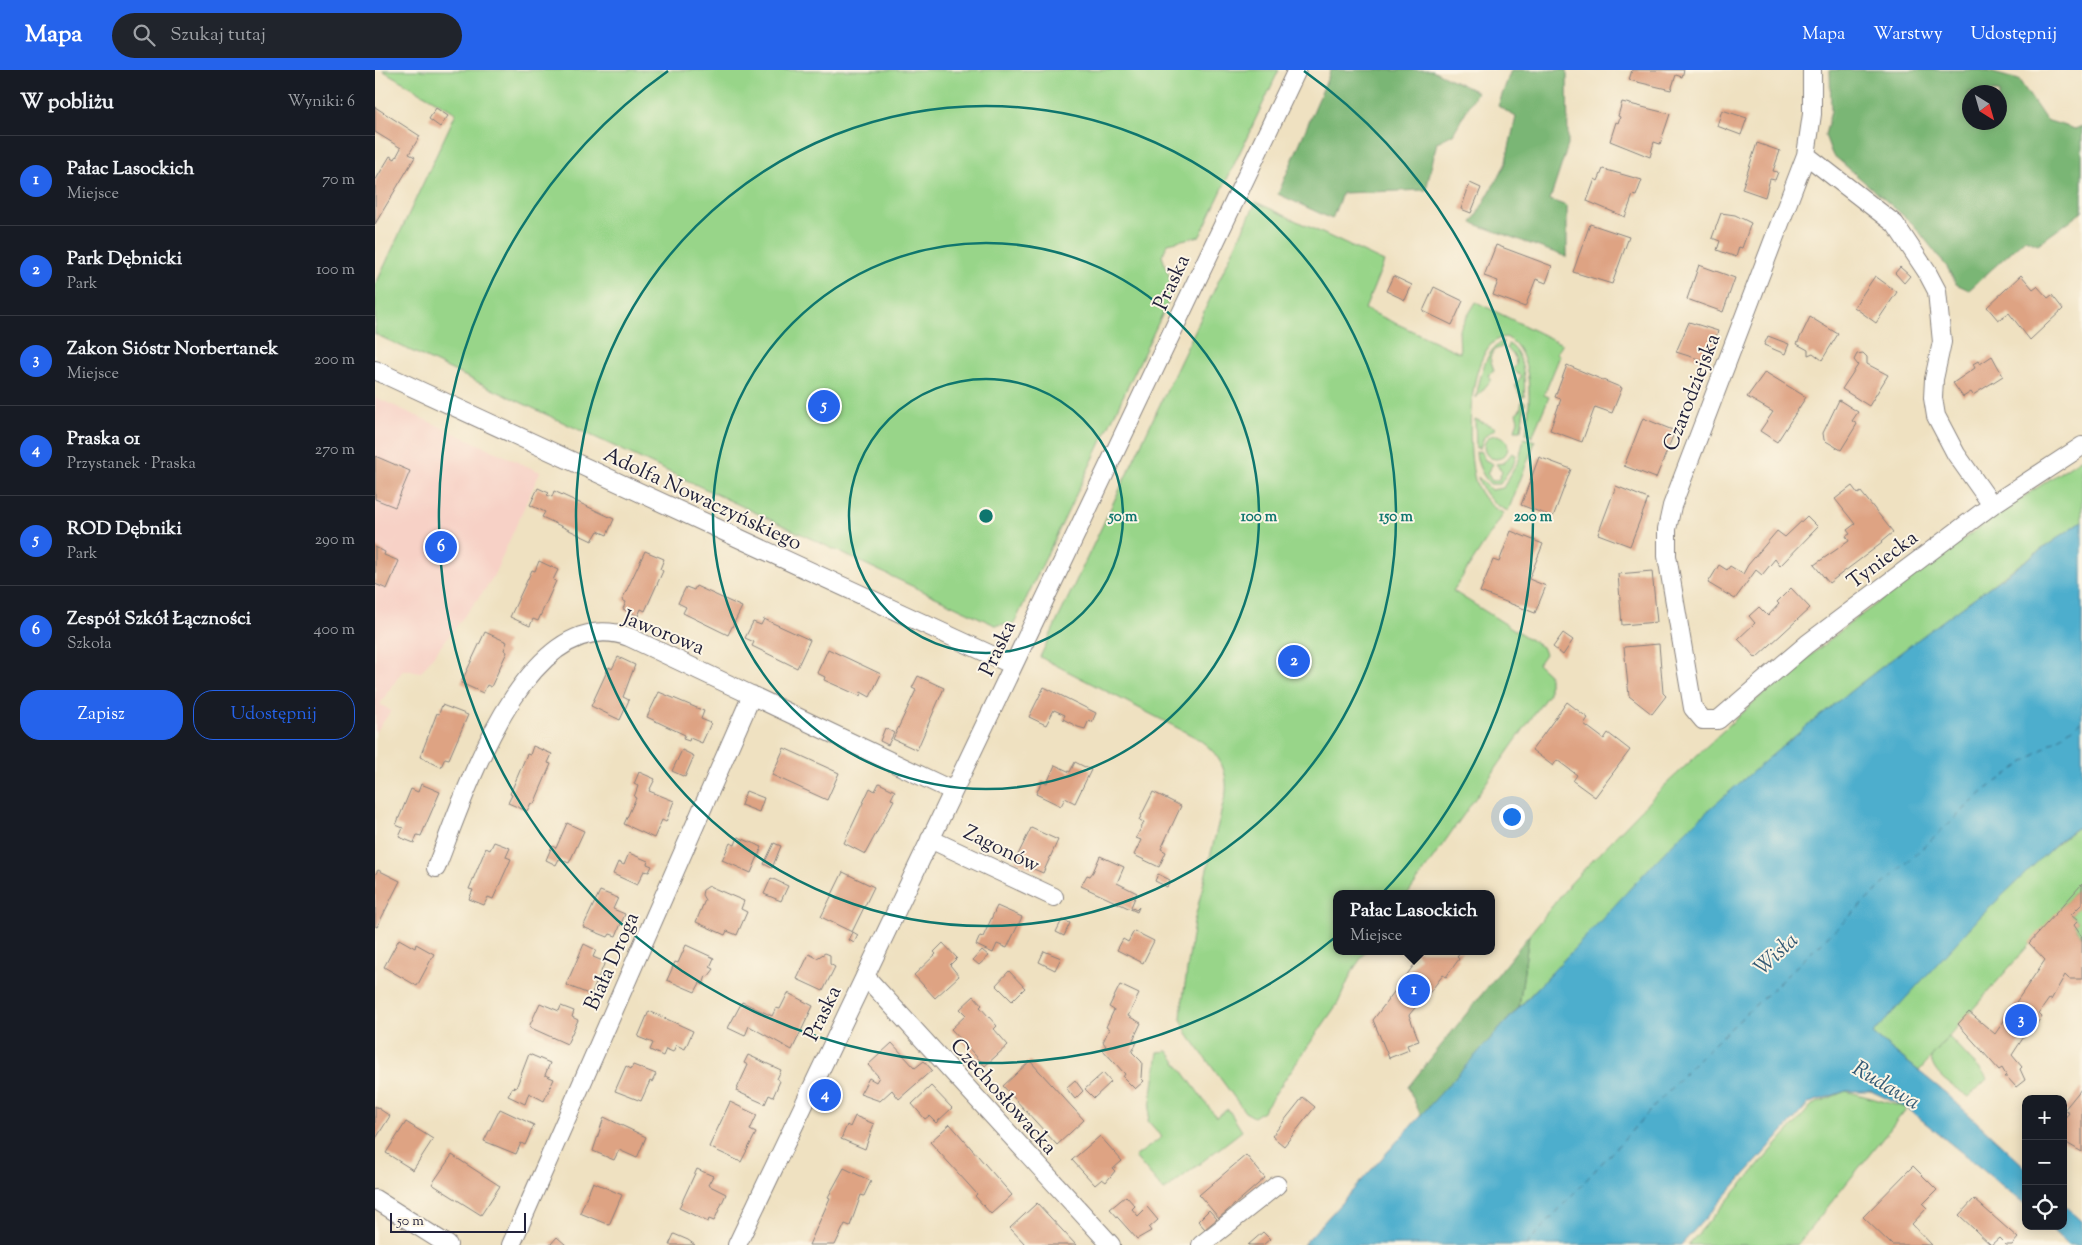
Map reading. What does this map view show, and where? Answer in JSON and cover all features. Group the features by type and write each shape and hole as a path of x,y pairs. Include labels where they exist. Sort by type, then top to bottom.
{"street":[{"name":"Praska","path":"737,1245 1297,70"},
{"name":"Czarodziejska","path":"1718,720 1703,720 1693,708 1667,556 1667,530 1672,506 1806,155 1812,114 1812,70"},
{"path":"1806,155 1895,224 1927,272 1937,291 1942,342 1934,379 1933,398 1936,416 1955,454 1992,505"},
{"name":"Adolfa Nowaczyńskiego","path":"375,370 1013,665"},
{"name":"Tyniecka","path":"1718,720 1807,644 1992,505 2082,446"},
{"name":"Jaworowa","path":"436,868 482,751 528,679 553,654 577,638 597,633 621,634 953,791"},
{"name":"Biała Droga","path":"511,1245 752,696"},
{"name":"Zagonów","path":"930,838 1053,898"},
{"name":"Czechosłowacka","path":"865,976 1111,1245"},
{"path":"1201,1245 1277,1185"},
{"path":"375,1199 448,1245"}],"shaded area":[{"path":"375,397 540,472 494,575 486,588 421,672 403,670 380,704 391,711 375,733"}],"green space":[{"path":"382,70 1279,70 1200,236 1168,243 1162,256 1174,290 1014,624 995,625 375,334 375,286 456,113"},
{"path":"1331,70 1432,70 1477,92 1453,134 1437,142 1426,190 1342,193 1332,219 1278,194"},
{"path":"1511,70 1567,70 1568,145 1550,200 1567,206 1567,257 1472,223 1505,165 1516,117 1498,106"},
{"path":"1830,70 1982,70 2019,80 2046,120 2075,129 2082,126 2082,212 2038,244 2025,239 1969,290 1956,284 1947,267 1913,224 1832,154 1825,135 1831,111"},
{"path":"1256,202 1384,262 1365,309 1460,353 1459,330 1476,302 1562,344 1557,353 1560,356 1544,395 1549,397 1532,437 1526,434 1529,396 1526,367 1522,354 1515,344 1506,337 1493,343 1483,357 1476,377 1472,401 1470,425 1473,469 1476,483 1483,497 1491,505 1504,513 1453,591 1542,647 1545,654 1538,664 1549,674 1549,693 1411,890 1333,890 1333,955 1363,955 1353,970 1338,1003 1263,1111 1254,1117 1245,1112 1187,1033 1181,1019 1194,922 1226,792 1223,767 1215,754 1195,737 1040,657"},
{"path":"1503,341 1502,347 1494,350 1490,358 1494,371 1488,375 1491,380 1476,398 1481,374 1487,358 1491,351"},
{"path":"1508,344 1513,347 1520,359 1524,375 1524,397 1521,397 1515,385 1521,377 1513,369 1516,365 1515,357 1507,348"},
{"path":"1522,401 1525,402 1521,430 1515,430 1518,420 1516,413 1520,410"},
{"path":"1475,419 1496,428 1484,437 1480,448 1476,448"},
{"path":"1496,435 1505,438 1508,447 1505,456 1496,459 1487,456 1484,447 1487,438"},
{"path":"1524,438 1535,442 1508,511 1497,505 1489,497 1482,488 1478,477 1491,490 1503,488 1519,460"},
{"path":"1480,451 1485,460 1493,464 1487,473 1492,481 1499,479 1502,471 1496,464 1504,463 1512,453 1516,455 1514,463 1500,484 1490,484 1485,477 1479,465 1476,452"},
{"path":"2082,458 2082,521 2009,572 1878,670 1788,742 1688,830 1519,1007 1529,935 1570,884 1661,789 1757,699 1849,624 1999,513"},
{"path":"2082,824 2082,884 1919,1071 1873,1034 1972,923 2026,870"},
{"path":"2082,904 2082,937 2074,925 2078,921 2071,915"},
{"path":"1529,935 1519,1007 1421,1116 1408,1087"},
{"path":"1949,1037 1988,1078 1969,1097 1945,1080 1932,1064 1931,1057"},
{"path":"1168,1051 1216,1117 1228,1109 1242,1131 1164,1191 1135,1157 1162,1137 1148,1121 1158,1052"},
{"path":"1846,1091 1907,1108 1797,1245 1688,1245 1812,1105"}],"water":[{"path":"2082,521 2082,824 2059,841 1979,918 1873,1034 1947,1094 2022,1164 2022,1202 1907,1108 1871,1091 1846,1091 1809,1103 1681,1245 1303,1245 1517,1010 1651,866 1689,828 1831,707 1980,593"},
{"path":"2067,1208 2082,1221 2082,1245 2068,1245 2052,1230 2067,1230"}],"building":[{"path":"1632,70 1684,70 1682,77 1676,75 1671,90 1629,80"},
{"path":"1622,102 1670,114 1660,144 1654,142 1650,157 1610,141 1616,122 1618,123 1620,117 1618,116"},
{"path":"375,107 420,136 409,154 415,157 375,224 375,181 390,156 395,159 401,148 375,132"},
{"path":"436,108 448,116 440,127 429,119"},
{"path":"1722,110 1747,118 1741,135 1717,126"},
{"path":"1757,143 1780,151 1773,171 1778,172 1775,180 1770,179 1765,197 1742,189"},
{"path":"1603,169 1642,180 1636,196 1633,195 1625,217 1587,201 1595,179 1598,181"},
{"path":"1470,183 1481,188 1471,213 1461,209"},
{"path":"1721,213 1735,215 1751,223 1742,248 1739,247 1736,257 1717,250 1720,241 1712,238"},
{"path":"1590,224 1629,237 1612,284 1573,272"},
{"path":"1496,245 1552,266 1546,283 1536,279 1525,307 1493,295 1498,281 1484,276"},
{"path":"1699,265 1735,278 1723,312 1687,299"},
{"path":"1900,267 1910,276 1904,283 1895,273"},
{"path":"2021,275 2033,289 2037,286 2048,298 2052,295 2063,309 2030,340 2009,313 1998,320 1987,307"},
{"path":"1393,276 1412,285 1405,300 1386,291"},
{"path":"1875,276 1897,292 1876,323 1854,307"},
{"path":"1434,287 1463,301 1452,325 1423,311"},
{"path":"1810,317 1838,334 1822,360 1813,353 1808,355 1808,350 1797,344"},
{"path":"1689,322 1718,331 1708,362 1676,352"},
{"path":"1768,336 1789,344 1785,354 1764,345"},
{"path":"1863,353 1867,357 1867,364 1888,375 1869,406 1842,389 1858,365 1854,360 1857,354"},
{"path":"1992,356 2003,376 1973,395 1971,392 1963,397 1953,383 1975,368 1973,364 1978,361 1980,364"},
{"path":"1567,365 1622,388 1612,413 1595,407 1582,442 1550,430 1561,399 1555,397"},
{"path":"1765,372 1806,397 1777,442 1760,431 1773,412 1747,397"},
{"path":"1839,400 1858,412 1852,421 1857,424 1841,450 1824,440 1823,433"},
{"path":"1643,418 1675,431 1656,478 1624,466"},
{"path":"375,456 410,471 395,507 375,499"},
{"path":"1539,457 1571,469 1553,517 1521,505"},
{"path":"1616,486 1648,499 1630,546 1598,534"},
{"path":"1852,486 1858,494 1861,492 1893,532 1882,543 1829,583 1814,565 1849,541 1846,536 1850,534 1847,530 1855,524 1835,499"},
{"path":"538,488 549,493 547,495 552,497 554,491 614,519 607,535 598,531 592,541 542,517 545,512 530,505"},
{"path":"1807,516 1818,527 1780,566 1775,559 1762,575 1756,570 1735,599 1708,583 1719,565 1727,570 1730,566 1743,574 1748,565 1777,531 1785,537"},
{"path":"1511,531 1543,544 1529,579 1546,586 1535,613 1480,592 1493,560 1499,562"},
{"path":"375,547 385,552 384,555 399,561 387,589 375,584"},
{"path":"645,551 664,559 660,569 663,571 645,611 641,609 638,616 623,609 626,602 622,600"},
{"path":"539,561 558,570 553,580 556,581 538,621 533,619 530,626 510,617 532,570 535,571"},
{"path":"1652,571 1657,622 1622,625 1618,574"},
{"path":"696,586 742,607 728,635 683,613 686,607 678,603 686,587 694,590"},
{"path":"1791,588 1810,608 1756,658 1738,639 1755,623 1749,616 1759,607 1768,616 1779,604 1777,602"},
{"path":"764,619 810,640 797,668 752,646 754,642 745,638 753,622 761,625"},
{"path":"485,632 507,642 504,650 507,652 491,687 487,685 483,693 461,683"},
{"path":"1563,633 1573,640 1563,655 1553,647"},
{"path":"1659,644 1663,693 1666,696 1652,714 1629,696 1624,647"},
{"path":"828,649 881,674 870,697 861,692 860,696 824,680 825,677 817,673"},
{"path":"618,657 635,665 623,697 629,700 620,720 591,706 609,667 612,669"},
{"path":"918,676 944,688 917,750 893,739 916,690 912,688"},
{"path":"1044,687 1096,713 1092,722 1089,720 1085,729 1078,727 1063,719 1065,715 1054,710 1046,725 1029,717"},
{"path":"659,692 704,711 701,719 711,723 702,743 690,738 689,741 683,739 685,735 647,717"},
{"path":"1567,702 1588,718 1584,724 1604,739 1608,733 1630,750 1595,797 1573,781 1577,775 1557,760 1553,766 1532,750"},
{"path":"442,705 468,715 449,759 445,758 441,767 420,757"},
{"path":"885,728 894,733 888,745 880,741"},
{"path":"533,746 552,754 548,763 551,764 534,804 531,803 527,811 508,803 527,754 530,755"},
{"path":"784,748 839,773 827,800 772,775"},
{"path":"682,750 694,756 685,777 672,771"},
{"path":"1075,762 1091,770 1075,803 1065,798 1061,806 1036,794 1042,781 1047,783 1055,765 1070,772"},
{"path":"639,772 655,779 649,791 674,801 666,822 662,820 654,838 624,824 636,798 634,797 638,786 634,784"},
{"path":"879,783 895,791 891,799 894,800 865,854 844,843 870,788 875,791"},
{"path":"421,784 440,792 421,836 417,835 414,843 399,837 403,828 396,825 411,789 418,792"},
{"path":"746,791 764,798 759,812 741,805"},
{"path":"1153,792 1181,806 1161,849 1166,852 1159,867 1134,855 1141,840 1136,838 1144,822 1139,820"},
{"path":"567,823 584,831 569,863 559,859 556,865 546,860 552,846 556,848"},
{"path":"1031,828 1058,840 1043,873 1015,861"},
{"path":"738,837 762,847 751,873 722,860 730,843 735,845"},
{"path":"494,842 510,848 506,857 511,859 493,899 488,897 484,905 469,899 473,890 469,889 486,848 490,850"},
{"path":"774,843 781,846 772,868 764,864"},
{"path":"629,853 648,861 647,864 652,866 649,872 644,871 637,885 613,874 618,862 624,865"},
{"path":"1100,856 1124,867 1117,883 1137,893 1131,907 1136,910 1139,907 1137,912 1081,886 1087,875 1090,876 1093,872"},
{"path":"378,870 400,881 377,927 375,926 375,875"},
{"path":"843,872 874,887 852,932 821,917"},
{"path":"1158,874 1170,880 1167,887 1155,881"},
{"path":"771,878 788,886 781,901 764,894"},
{"path":"2082,884 2082,904 2071,915 2078,921 2074,925 2082,937 2082,979 2069,979 2065,975 2051,1000 2049,999 2039,1013 2042,1016 2032,1031 2029,1029 2012,1055 2022,1067 2020,1069 2025,1080 2016,1087 2007,1077 2004,1077 2006,1075 2002,1068 1999,1070 1958,1024 1969,1012 1995,1034 2008,1015 2007,1012 2009,1013 2011,1010 2010,1007 2012,1008 2045,960 2029,943"},
{"path":"709,886 744,901 741,909 747,912 737,935 727,931 725,935 696,922 705,900 702,895 703,890"},
{"path":"600,891 618,898 613,909 625,914 616,936 610,934 608,937 583,927"},
{"path":"997,906 1022,917 1007,948 997,944 993,953 976,945 980,936 983,937"},
{"path":"1062,920 1070,923 1064,936 1056,932"},
{"path":"1134,931 1154,941 1143,963 1117,950 1123,939 1128,942"},
{"path":"853,932 858,935 854,943 849,940"},
{"path":"399,939 415,948 416,944 434,954 417,986 384,967"},
{"path":"943,943 957,958 950,965 959,976 935,998 914,975 936,954 934,952"},
{"path":"584,944 596,950 593,957 605,962 591,995 566,985"},
{"path":"686,945 714,958 710,967 714,969 708,977 706,976 703,985 700,983 695,992 667,980 675,962 678,963"},
{"path":"982,950 989,956 979,965 973,960"},
{"path":"1044,951 1061,958 1055,970 1039,962"},
{"path":"825,953 830,955 830,964 835,967 823,991 797,979 809,954 817,958"},
{"path":"1418,955 1459,955 1457,957 1459,959 1446,977 1443,975 1421,1004 1419,1003 1409,1015 1419,1041 1407,1045 1409,1050 1389,1058 1373,1020 1420,957"},
{"path":"1009,971 1025,988 1012,1001 996,985"},
{"path":"1120,985 1139,994 1128,1016 1141,1023 1133,1040 1137,1042 1132,1052 1142,1062 1141,1078 1144,1081 1135,1089 1123,1077 1125,1074 1102,1049 1106,1046 1103,1042 1109,1029 1106,1027 1114,1010 1109,1007"},
{"path":"788,993 813,1006 792,1050 749,1026 745,1036 728,1028 742,1002 772,1016 776,1008 780,1009"},
{"path":"974,996 982,1005 980,1007 997,1026 994,1029 1008,1045 985,1066 951,1029 966,1015 960,1009"},
{"path":"540,1003 559,1011 561,1006 574,1011 572,1017 578,1020 567,1044 529,1027"},
{"path":"649,1011 693,1031 685,1049 676,1045 673,1052 666,1049 663,1056 650,1050 653,1043 638,1037"},
{"path":"892,1043 915,1068 924,1061 932,1070 899,1099 892,1090 880,1101 860,1094 869,1078 876,1082 879,1077 868,1065"},
{"path":"529,1054 550,1063 545,1075 554,1079 544,1101 529,1093 525,1104 508,1096 513,1087 516,1088"},
{"path":"748,1055 781,1070 777,1079 780,1081 773,1097 769,1095 765,1104 736,1091 748,1065 744,1063"},
{"path":"1030,1061 1084,1120 1057,1145 1003,1086"},
{"path":"633,1065 656,1074 652,1082 650,1081 641,1101 615,1091 626,1066 631,1069"},
{"path":"1103,1073 1111,1082 1094,1098 1085,1089"},
{"path":"1075,1080 1083,1091 1075,1099 1066,1088"},
{"path":"931,1086 952,1108 936,1123 929,1116 925,1119 912,1104"},
{"path":"2082,1088 2082,1152 2067,1143 2067,1115 2069,1113 2067,1112 2067,1106"},
{"path":"1303,1097 1315,1107 1284,1146 1272,1136"},
{"path":"730,1102 757,1115 750,1130 756,1133 741,1162 709,1147"},
{"path":"375,1106 390,1116 375,1140"},
{"path":"500,1109 534,1125 525,1145 521,1143 516,1154 484,1141"},
{"path":"855,1116 874,1124 865,1149 841,1139 847,1125 850,1127"},
{"path":"604,1117 646,1137 637,1158 619,1150 614,1160 593,1151"},
{"path":"406,1122 433,1139 413,1170 386,1153"},
{"path":"950,1124 1012,1195 991,1214 975,1196 977,1194 930,1142"},
{"path":"1100,1136 1122,1161 1113,1169 1115,1171 1106,1182 1102,1179 1095,1185 1072,1160"},
{"path":"452,1155 500,1186 481,1215 432,1184"},
{"path":"1246,1155 1265,1178 1219,1218 1199,1195"},
{"path":"1913,1166 1937,1190 1923,1204 1927,1208 1912,1224 1932,1245 1892,1245 1863,1217"},
{"path":"844,1168 871,1181 864,1196 861,1195 850,1226 845,1224 835,1245 809,1245 830,1198 828,1197"},
{"path":"697,1169 713,1176 708,1185 726,1194 714,1221 709,1219 708,1222 679,1208"},
{"path":"593,1182 622,1195 609,1225 580,1213"},
{"path":"1126,1196 1135,1206 1132,1209 1138,1216 1147,1207 1158,1220 1149,1228 1151,1231 1137,1239 1110,1209"},
{"path":"1974,1199 2018,1238 2012,1245 2006,1245 1999,1238 1991,1245 1959,1215"},
{"path":"1037,1203 1076,1245 1026,1245 1010,1228"},
{"path":"1209,1210 1217,1219 1205,1229 1198,1221"},
{"path":"1263,1232 1270,1239 1263,1245 1248,1245"},
{"path":"674,1234 688,1240 695,1245 669,1245"},
{"path":"557,1237 566,1245 550,1245"}],"ferry route":[{"path":"1526,1245 1698,1059 1984,791 2082,721"}],"place":[{"name":"ROD Dębniki","path":"824,406"},
{"name":"Zespół Szkół Łączności","path":"441,547"},
{"name":"Park Dębnicki","path":"1294,661"},
{"name":"Pałac Lasockich","path":"1414,990"},
{"name":"Zakon Sióstr Norbertanek","path":"2021,1020"},
{"name":"Praska 01","path":"825,1095"}],"water label":[{"name":"Wisła","path":"1775,953"},
{"name":"Rudawa","path":"1887,1084"}]}
